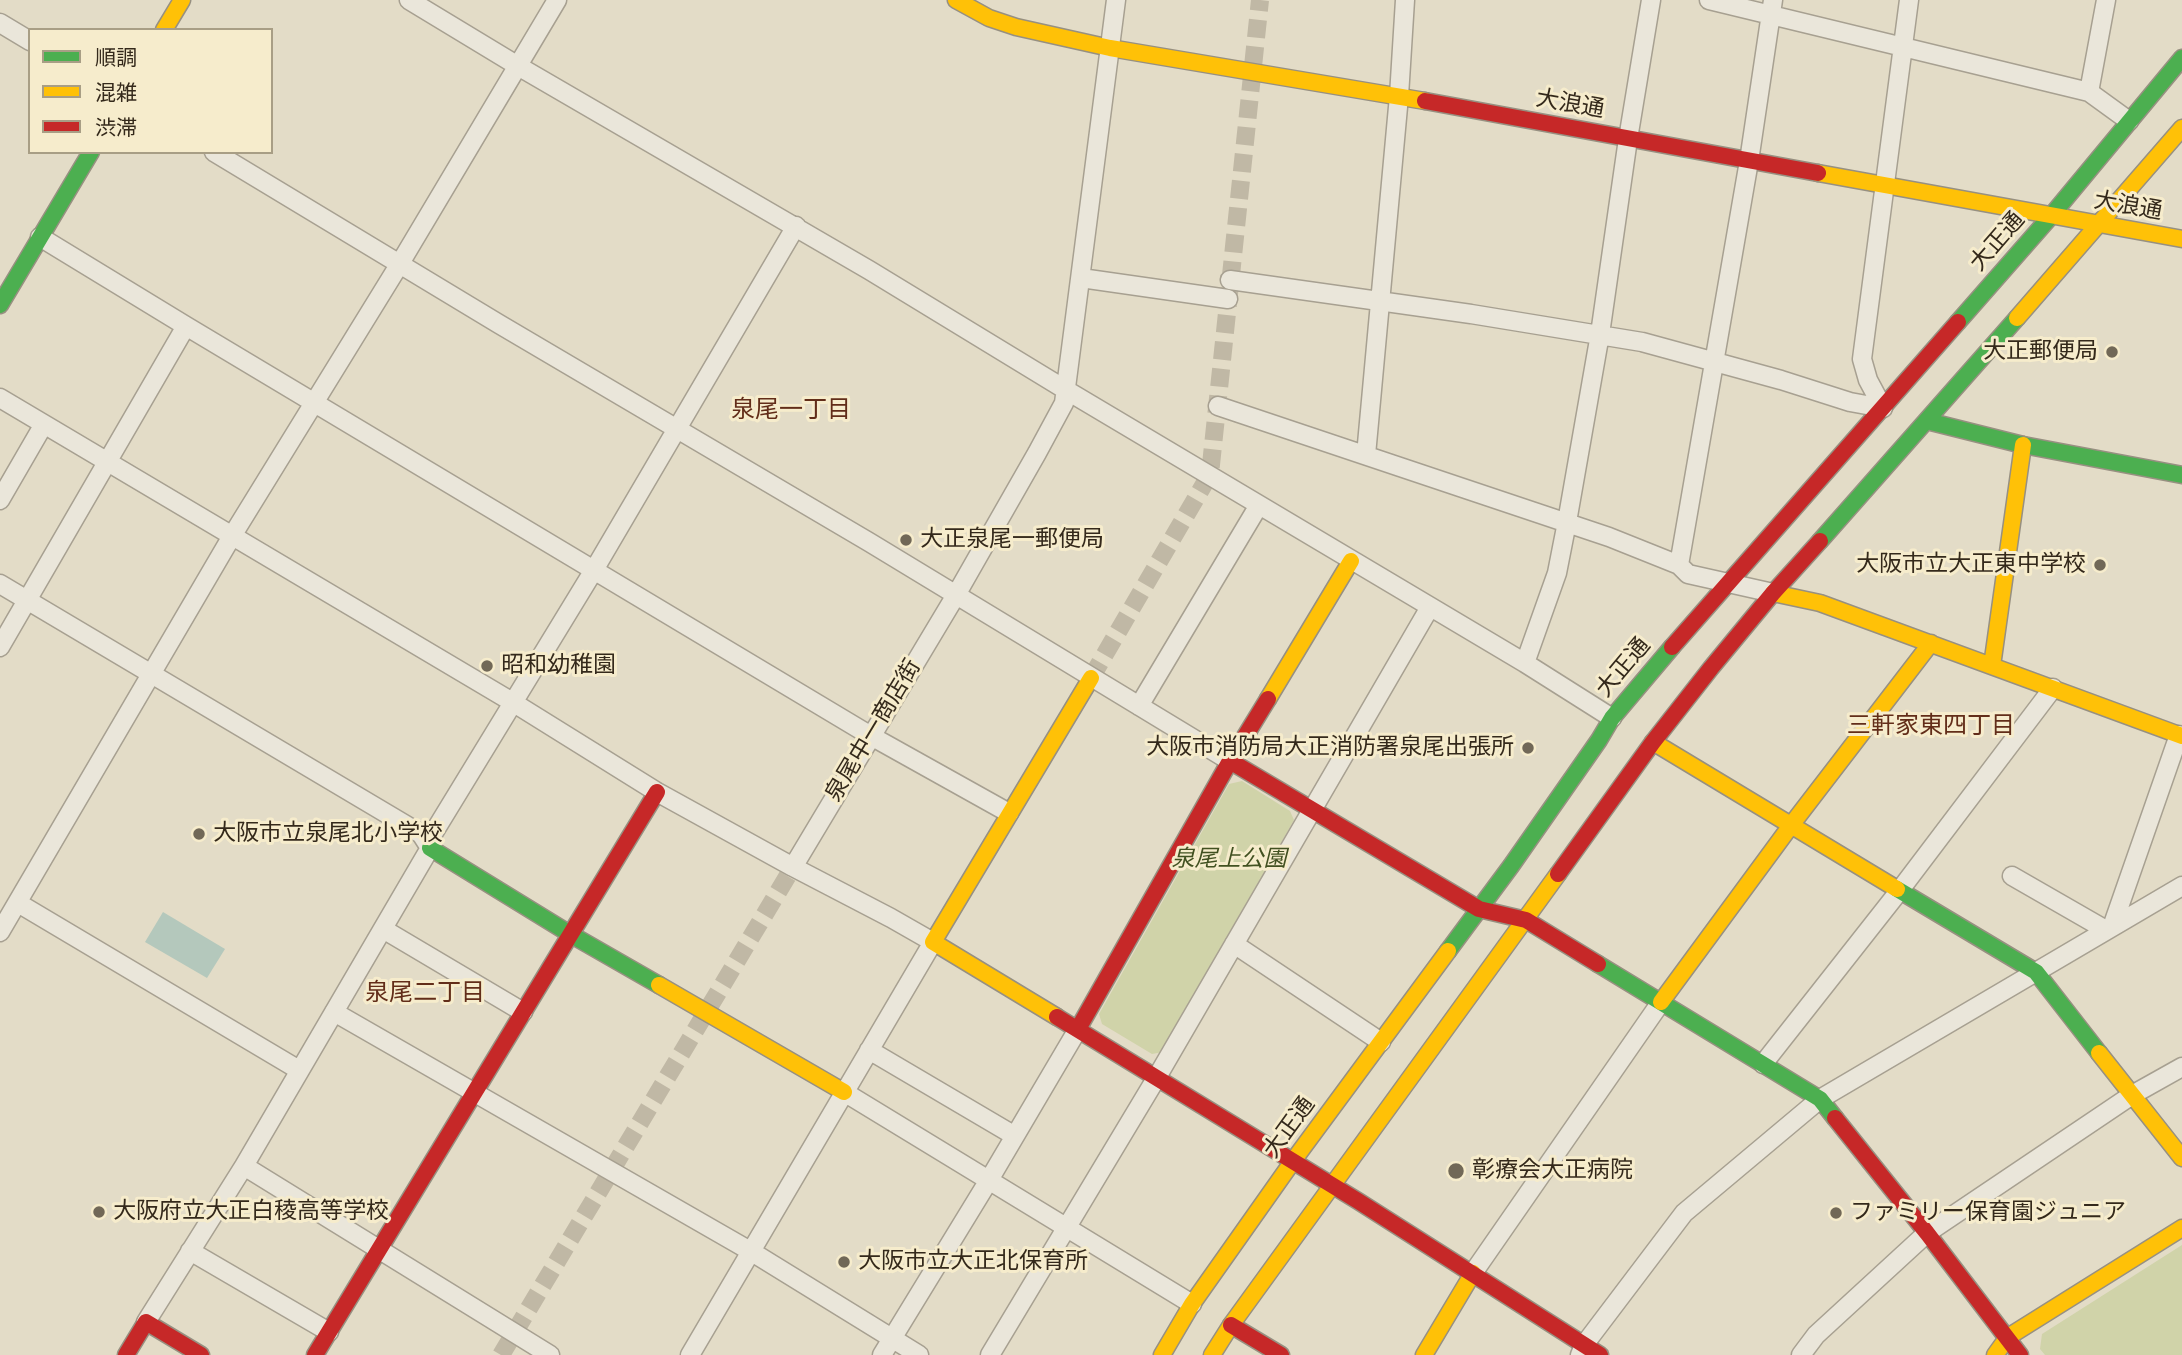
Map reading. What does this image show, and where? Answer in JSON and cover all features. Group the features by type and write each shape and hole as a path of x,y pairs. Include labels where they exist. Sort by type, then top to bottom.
{"street":[{"path":"165,28 182,0"},
{"path":"409,0 796,226 1525,663 1612,718"},
{"path":"0,932 232,536 400,265 557,0"},
{"name":"大浪通","path":"956,0 989,18 1016,27 1110,48 1399,96 2182,239"},
{"name":"泉尾中一商店街","path":"793,867 956,595 1064,403 1116,0"},
{"path":"1366,455 1399,96 1405,0"},
{"path":"1525,663 1557,573 1567,522 1600,334 1651,0"},
{"path":"1709,0 1772,7 1903,46 2089,92 2129,121"},
{"path":"1883,408 1868,380 1862,359 1909,0"},
{"path":"2089,92 2106,0"},
{"path":"1679,565 1749,161 1772,7"},
{"path":"0,23 28,40"},
{"name":"大正通","path":"1162,1355 1192,1304 1293,1161 1479,909 1612,718 2051,216 2182,58"},
{"path":"1212,1355 1653,742 1773,593 2182,128"},
{"path":"0,305 90,154"},
{"path":"217,154 1479,909 1526,920 1820,1099 2020,1355"},
{"path":"126,1355 244,1166 429,849 431,837 594,570 796,226"},
{"path":"40,237 871,736 1009,813"},
{"path":"1081,278 1380,302 1600,334 1642,342 1850,402 1883,408"},
{"path":"0,647 186,326"},
{"path":"0,398 514,703 657,792 933,942 1473,1273 1582,1350 1600,1355"},
{"path":"1217,406 1567,522 1679,565 1688,574 1820,603 2180,735 2109,928"},
{"path":"1927,421 2023,445 2182,475"},
{"path":"0,500 44,425"},
{"path":"1992,666 2023,445"},
{"path":"1139,706 1259,505"},
{"path":"882,1355 1015,1136 1230,761 1351,561"},
{"path":"0,584 421,834 429,849 570,934 844,1092 1192,1304"},
{"path":"990,1355 1157,1077 1430,607"},
{"path":"1424,1355 1473,1273 1661,1002 1792,824 1931,643"},
{"path":"690,1355 1091,677"},
{"path":"1763,1064 1900,890 2053,688"},
{"path":"1653,742 2036,972 2182,1158"},
{"path":"315,1355 657,792"},
{"path":"2012,876 2109,928"},
{"path":"1582,1350 1684,1213 1820,1099 2182,886"},
{"path":"18,903 299,1070"},
{"path":"383,929 523,1012"},
{"path":"1234,944 1381,1042"},
{"path":"334,1012 752,1252 919,1355"},
{"path":"869,1050 1015,1136"},
{"path":"1801,1355 1816,1335 1927,1233 2132,1095 2182,1067"},
{"path":"244,1166 550,1355"},
{"path":"1995,1355 2008,1338 2182,1228"},
{"path":"190,1251 329,1332"},
{"path":"146,1322 201,1355"},
{"path":"1231,1325 1281,1355"}],"green space":[{"name":"泉尾上公園","path":"1242,781 1290,811 1294,820 1163,1052 1152,1054 1102,1024 1099,1014 1229,784"},
{"path":"2182,1245 2182,1355 2045,1355 2040,1349 2042,1334"}],"shaded area":[{"path":"163,912 225,949 207,978 145,942"}],"tunnel":[{"path":"1091,678 1210,474 1260,0"},
{"path":"501,1355 793,867"}],"traffic: fast":[{"path":"1958,322 2051,216 2182,58"},
{"path":"0,305 90,154"},
{"path":"1820,541 2017,318"},
{"path":"1927,421 2023,445 2182,475"},
{"path":"1448,951 1511,866 1612,718 1672,647"},
{"path":"430,848 659,985"},
{"path":"1897,889 2036,972 2099,1053"},
{"path":"1598,964 1820,1099 1835,1118"}],"traffic: slow":[{"path":"165,28 182,0"},
{"path":"956,0 989,18 1016,27 1110,48 1425,101"},
{"path":"2017,318 2182,128"},
{"path":"1818,173 2182,239"},
{"path":"1992,666 2023,445"},
{"path":"1268,699 1351,561"},
{"path":"1773,593 1820,603 2182,736"},
{"path":"1661,1002 1792,824 1931,643"},
{"path":"1057,1017 933,942 1091,678"},
{"path":"1653,742 1897,889"},
{"path":"1212,1355 1558,874"},
{"path":"1162,1355 1192,1304 1293,1161 1448,951"},
{"path":"659,985 844,1092"},
{"path":"2099,1053 2182,1158"},
{"path":"1995,1355 2008,1337 2182,1228"},
{"path":"1424,1355 1473,1273"}],"traffic: jam":[{"path":"1425,101 1818,173"},
{"path":"1672,647 1958,322"},
{"path":"1558,874 1653,742 1711,668 1820,541"},
{"path":"1078,1029 1268,699"},
{"path":"1230,761 1479,909 1526,920 1598,964"},
{"path":"315,1355 657,792"},
{"path":"1057,1017 1358,1201 1600,1355"},
{"path":"1835,1118 2020,1355"},
{"path":"126,1355 146,1322 201,1355"},
{"path":"1231,1325 1281,1355"}],"place":[{"name":"大正郵便局","path":"2112,352"},
{"name":"大正泉尾一郵便局","path":"906,540"},
{"name":"大阪市立大正東中学校","path":"2100,565"},
{"name":"昭和幼稚園","path":"487,666"},
{"name":"大阪市消防局大正消防署泉尾出張所","path":"1528,748"},
{"name":"大阪市立泉尾北小学校","path":"199,834"},
{"name":"彰療会大正病院","path":"1456,1171"},
{"name":"大阪府立大正白稜高等学校","path":"99,1212"},
{"name":"ファミリー保育園ジュニア","path":"1836,1213"},
{"name":"大阪市立大正北保育所","path":"844,1262"}],"district":[{"name":"泉尾一丁目","path":"791,411"},
{"name":"三軒家東四丁目","path":"1931,727"},
{"name":"泉尾二丁目","path":"425,994"}]}
